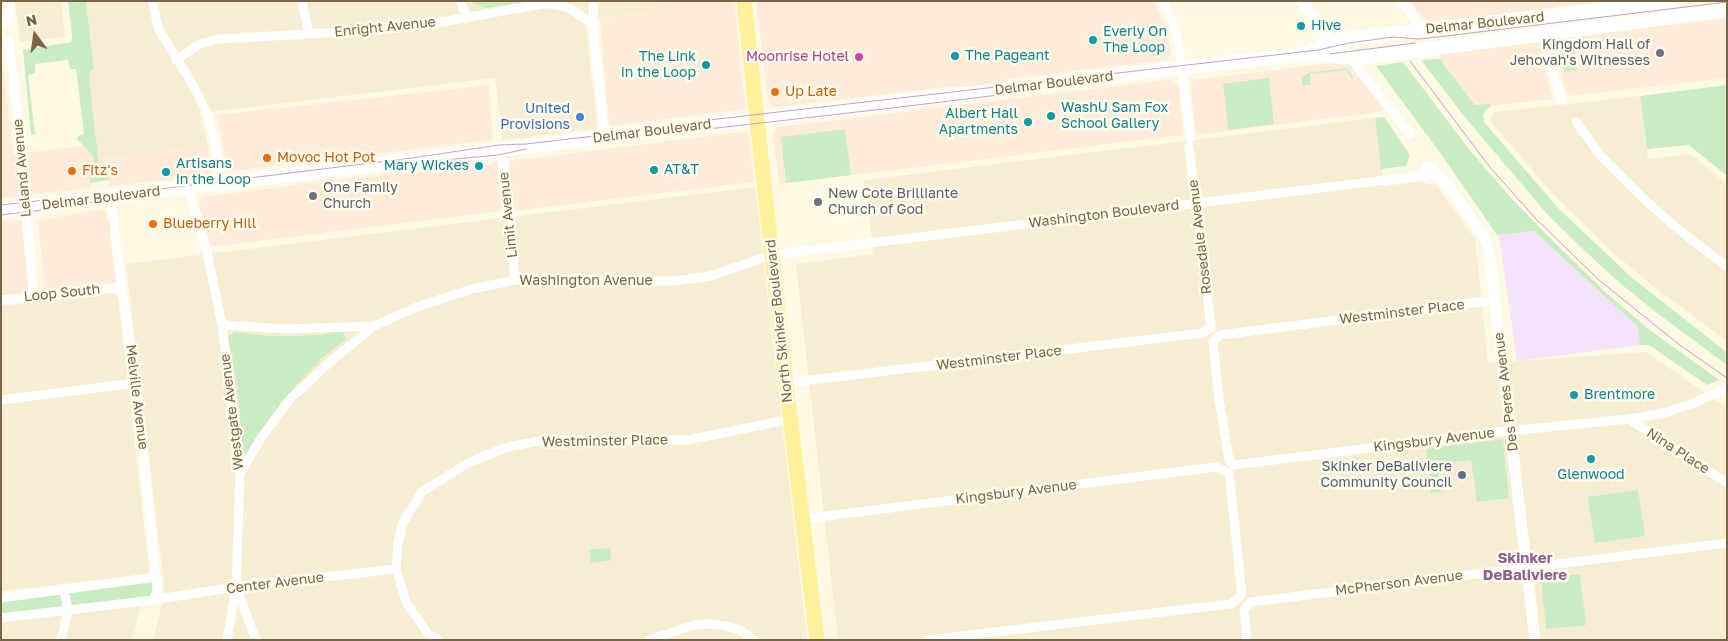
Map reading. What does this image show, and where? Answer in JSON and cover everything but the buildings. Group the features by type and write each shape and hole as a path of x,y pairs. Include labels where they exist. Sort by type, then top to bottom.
{"main road":[{"name":"North Skinker Boulevard","path":"744,1 786,383 817,640"},
{"name":"Delmar Boulevard","path":"1302,55 1332,42 1349,38 1670,1"},
{"name":"Delmar Boulevard","path":"1,210 1182,68 1302,55 1350,58 1394,54 1727,10"}],"street":[{"path":"1,21 11,20 9,1"},
{"path":"152,1 158,30 193,85 208,115 217,151 221,184"},
{"path":"302,1 309,34"},
{"path":"460,1 467,17"},
{"path":"593,1 593,24 605,137"},
{"name":"Rosedale Avenue","path":"1164,1 1175,29 1182,68 1195,203 1211,328"},
{"path":"1302,1 1332,42 1350,58 1410,134"},
{"path":"1403,1 1416,19 1412,31"},
{"name":"Enright Avenue","path":"176,60 200,44 210,40 380,30 528,6 552,4 569,8 593,24"},
{"path":"1543,17 1550,65 1562,100"},
{"name":"Leland Avenue","path":"5,40 10,47 26,191 34,296"},
{"path":"1576,122 1602,156 1641,196 1673,225 1727,267"},
{"name":"Limit Avenue","path":"501,150 510,216 515,280"},
{"name":"Des Peres Avenue","path":"1426,166 1445,182 1487,242 1491,257 1535,640"},
{"name":"Washington Boulevard","path":"772,255 1436,174"},
{"name":"Westgate Avenue","path":"188,187 206,249 222,325 240,474 236,587 227,640"},
{"name":"Melville Avenue","path":"111,196 136,383 156,577 157,591 154,598"},
{"name":"Washington Avenue","path":"240,474 261,438 290,399 330,362 374,326 417,307 472,289 515,280 550,278 675,281 710,276 772,255"},
{"name":"Loop South","path":"1,300 122,287"},
{"name":"Westminster Place","path":"1228,460 1213,342 1220,335 1496,300"},
{"name":"Washington Avenue","path":"222,325 287,329 374,326"},
{"name":"Westminster Place","path":"786,383 1203,333 1211,328"},
{"path":"1,400 136,383"},
{"name":"Kingsbury Avenue","path":"1228,460 1234,465 1511,430 1629,419 1664,413 1686,406 1727,388"},
{"name":"Westminster Place","path":"396,569 402,524 422,492 468,463 504,448 543,440 688,440 791,419"},
{"name":"Nina Place","path":"1629,419 1727,482"},
{"name":"Kingsbury Avenue","path":"803,518 1216,467 1229,473 1242,595 1231,604 928,640"},
{"name":"McPherson Avenue","path":"1248,640 1244,610 1251,602 1727,543"},
{"path":"396,569 406,604 429,635 439,640"},
{"name":"Center Avenue","path":"1,618 236,587 396,569"},
{"path":"1,598 156,577"},
{"path":"236,587 256,640"},
{"path":"61,640 68,610 64,590"},
{"path":"649,640 694,625 710,624 740,630 754,640"}],"shaded area":[{"path":"15,1 61,1 65,37 20,42"},
{"path":"86,1 660,1 661,9 585,21 597,124 597,127 594,129 503,140 495,78 200,113 208,146 98,159 89,80 90,72 94,69"},
{"path":"660,1 734,1 745,109 611,126 609,122 600,19 661,9"},
{"path":"756,1 1154,1 1166,29 1171,53 1167,60 1006,79 1004,83 960,89 956,86 777,107 771,105 768,99"},
{"path":"1410,1 1609,1 1432,23 1424,20"},
{"path":"1727,18 1727,78 1569,96 1563,81 1554,44 1554,40 1558,38"},
{"path":"1532,41 1537,42 1539,46 1553,99 1491,106 1489,104 1476,105 1440,59 1439,52"},
{"path":"1,50 13,154 82,146 93,156 95,175 89,176 90,188 1,198"},
{"path":"1345,61 1349,63 1383,109 1379,112 1196,135 1190,88 1191,82 1194,80"},
{"path":"1168,80 1173,81 1179,88 1183,135 779,184 773,135 779,127"},
{"path":"489,85 493,140 227,170 221,132 216,115"},
{"path":"1640,96 1648,159 1691,154 1727,185 1727,341 1654,287 1609,249 1552,193 1491,122 1491,117 1495,112"},
{"path":"1375,118 1384,186 1417,182 1436,185 1475,239 1488,363 1646,352 1727,408 1727,640 838,640 796,264 874,254 864,180"},
{"path":"741,132 748,134 754,182 514,211 509,166 511,161"},
{"path":"208,146 211,171 208,176 109,186 108,173 100,174 98,159"},
{"path":"495,160 497,163 502,211 211,247 199,206 202,197 334,180 490,165"},
{"path":"755,187 807,640 153,640 162,605 164,585 126,264"},
{"path":"101,209 106,213 110,223 116,281 112,284 45,290 38,222"},
{"path":"22,220 29,292 1,297 1,222"},
{"path":"1534,231 1638,327 1640,345 1517,361 1499,235"},
{"path":"114,293 118,296 149,570 142,575 1,591 1,306"},
{"path":"141,605 132,640 1,640 1,622"}],"green space":[{"path":"68,1 86,1 94,69 90,72 89,80 100,174 108,173 109,180 90,183 89,176 95,175 93,156 77,139 84,134 76,69 70,69 68,60 35,64 35,73 28,75 35,134 31,135 23,50 71,42"},
{"path":"469,1 528,1 487,8"},
{"path":"1574,42 1577,70 1564,72 1558,44"},
{"path":"1440,59 1475,105 1489,104 1491,106 1483,115 1484,122 1558,208 1631,277 1724,350 1727,354 1727,365 1622,285 1547,214 1464,116 1421,60"},
{"path":"1403,62 1472,153 1511,198 1554,242 1604,291 1650,330 1719,380 1707,385 1649,345 1640,345 1638,327 1534,231 1497,235 1441,154 1376,66"},
{"path":"1347,68 1354,78 1352,79 1346,70 1310,74 1311,85 1302,85 1302,77 1308,73"},
{"path":"1269,78 1274,124 1228,130 1223,84"},
{"path":"1727,85 1727,176 1689,145 1647,149 1640,96"},
{"path":"1384,117 1410,155 1406,166 1381,169 1375,118"},
{"path":"845,129 851,175 786,183 781,137"},
{"path":"235,332 269,336 295,336 320,335 344,332 345,340 322,358 298,383 277,409 251,450 245,454 242,445 237,386 228,337"},
{"path":"1503,439 1509,498 1477,502 1471,460 1438,464 1441,492 1431,493 1426,449"},
{"path":"1638,490 1645,536 1595,543 1588,497"},
{"path":"610,548 611,560 591,563 589,550"},
{"path":"1580,574 1586,625 1546,629 1541,578"},
{"path":"156,577 154,598 1,618 1,598"}],"tram line":[{"path":"1,205 119,194 412,158 499,145 526,144 663,128 700,121 1318,50 1349,43 1393,37 1419,39 1727,2"},
{"path":"1330,54 1415,43"},
{"path":"1410,61 1489,166 1535,218 1599,280 1681,346 1727,378"},
{"path":"682,130 717,128 892,108 1007,94 1040,88"},
{"path":"434,161 498,155 526,149"},
{"path":"1,215 75,206 102,200"}],"place":[{"name":"Hive","path":"1301,26"},
{"name":"Everly On The Loop","path":"1093,40"},
{"name":"Kingdom Hall of Jehovah's Witnesses","path":"1660,53"},
{"name":"The Pageant","path":"955,56"},
{"name":"Moonrise Hotel","path":"859,57"},
{"name":"The Link in the Loop","path":"706,65"},
{"name":"Up Late","path":"775,92"},
{"name":"WashU Sam Fox School Gallery","path":"1051,116"},
{"name":"United Provisions","path":"580,117"},
{"name":"Albert Hall Apartments","path":"1028,122"},
{"name":"Movoc Hot Pot","path":"267,158"},
{"name":"Mary Wickes","path":"479,166"},
{"name":"AT&T","path":"654,170"},
{"name":"Fitz's","path":"72,171"},
{"name":"Artisans in the Loop","path":"166,172"},
{"name":"One Family Church","path":"313,196"},
{"name":"New Cote Brilliante Church of God","path":"818,202"},
{"name":"Blueberry Hill","path":"153,224"},
{"name":"Brentmore","path":"1574,395"},
{"name":"Glenwood","path":"1591,459"},
{"name":"Skinker DeBaliviere Community Council","path":"1462,475"}],"district":[{"name":"Skinker DeBaliviere","path":"1525,566"}]}
